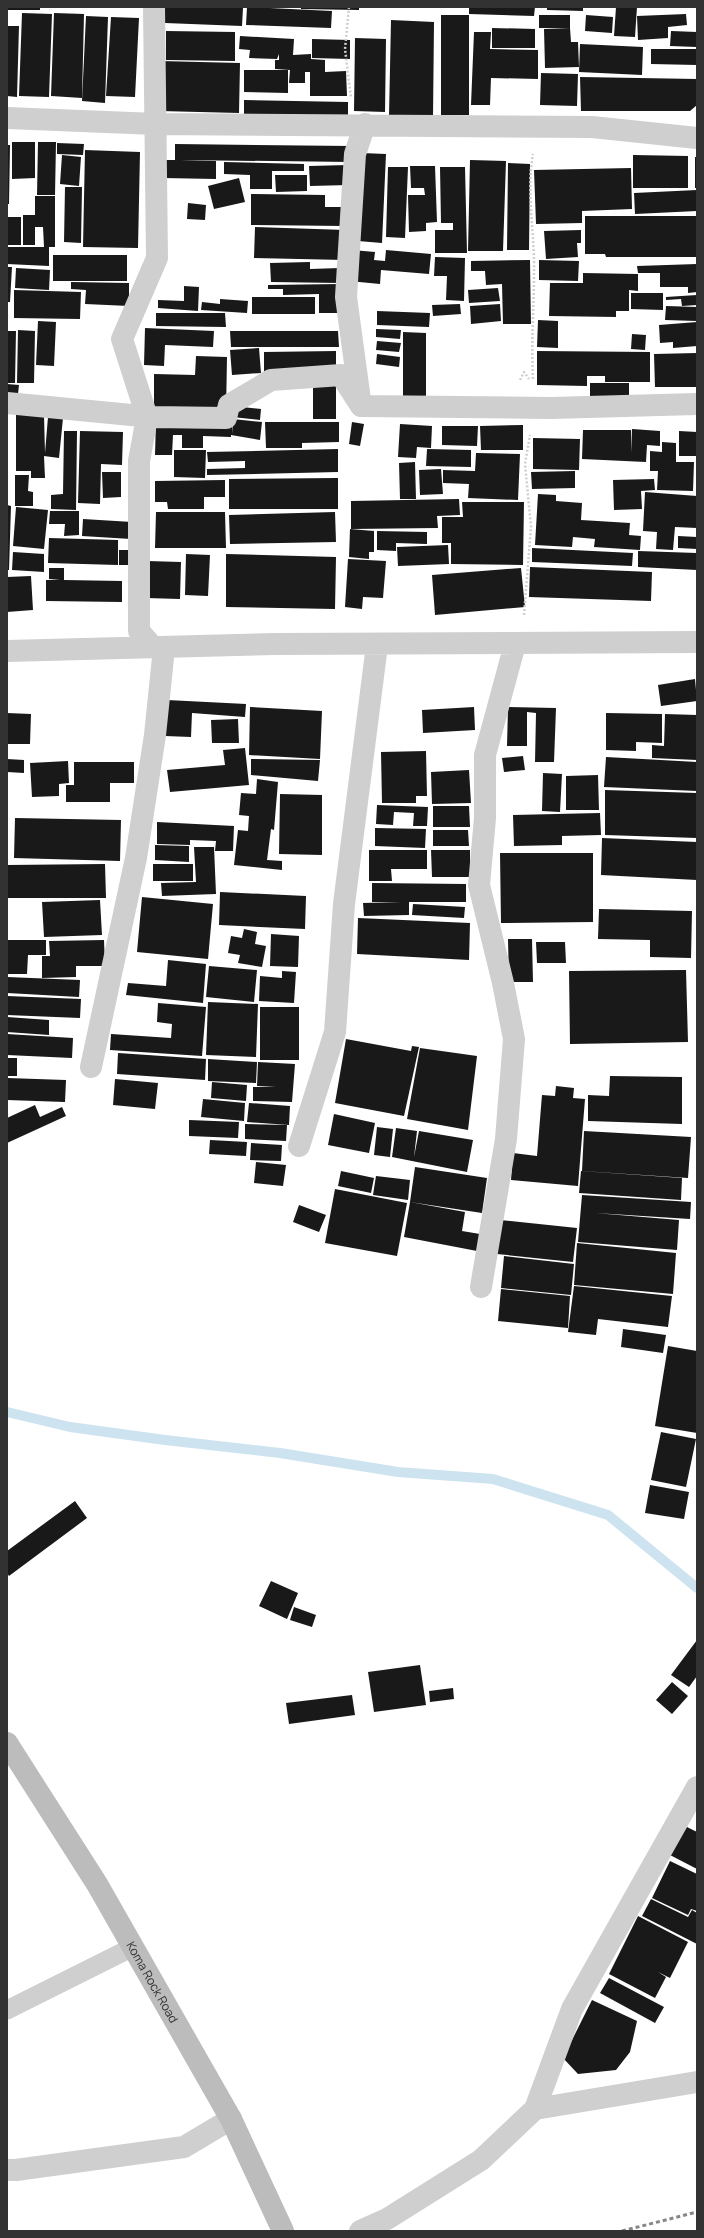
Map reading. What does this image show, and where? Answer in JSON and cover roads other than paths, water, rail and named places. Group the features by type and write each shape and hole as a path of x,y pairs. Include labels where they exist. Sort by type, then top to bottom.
{"main road":[{"name":"Koma Rock Road","path":"7,1743 97,1884 231,2119 283,2231"}],"street":[{"path":"154,7 156,258 122,339 147,417 139,461 139,631 158,647"},
{"path":"7,118 156,124 365,124 592,127 697,138"},
{"path":"361,406 346,297 355,154 365,124"},
{"path":"7,403 147,417 226,418 229,405 271,380 341,375 361,406"},
{"path":"361,406 551,408 697,404"},
{"path":"7,651 276,644 377,645 697,642"},
{"path":"481,1287 506,1139 514,1039 503,983 479,885 485,818 485,755 515,644"},
{"path":"300,1146 335,1032 344,904 377,645"},
{"path":"91,1067 136,858 156,734 158,647"},
{"path":"360,2231 387,2219 481,2160 535,2109 572,2009 697,1787"},
{"path":"535,2109 697,2082"},
{"path":"7,2170 184,2147 231,2119"}],"lane":[{"path":"7,2010 133,1947"}],"waterway":[{"path":"7,1412 70,1427 165,1440 280,1453 398,1472 493,1479 608,1515 697,1588"}],"railway":[{"path":"622,2231 697,2212"}]}
